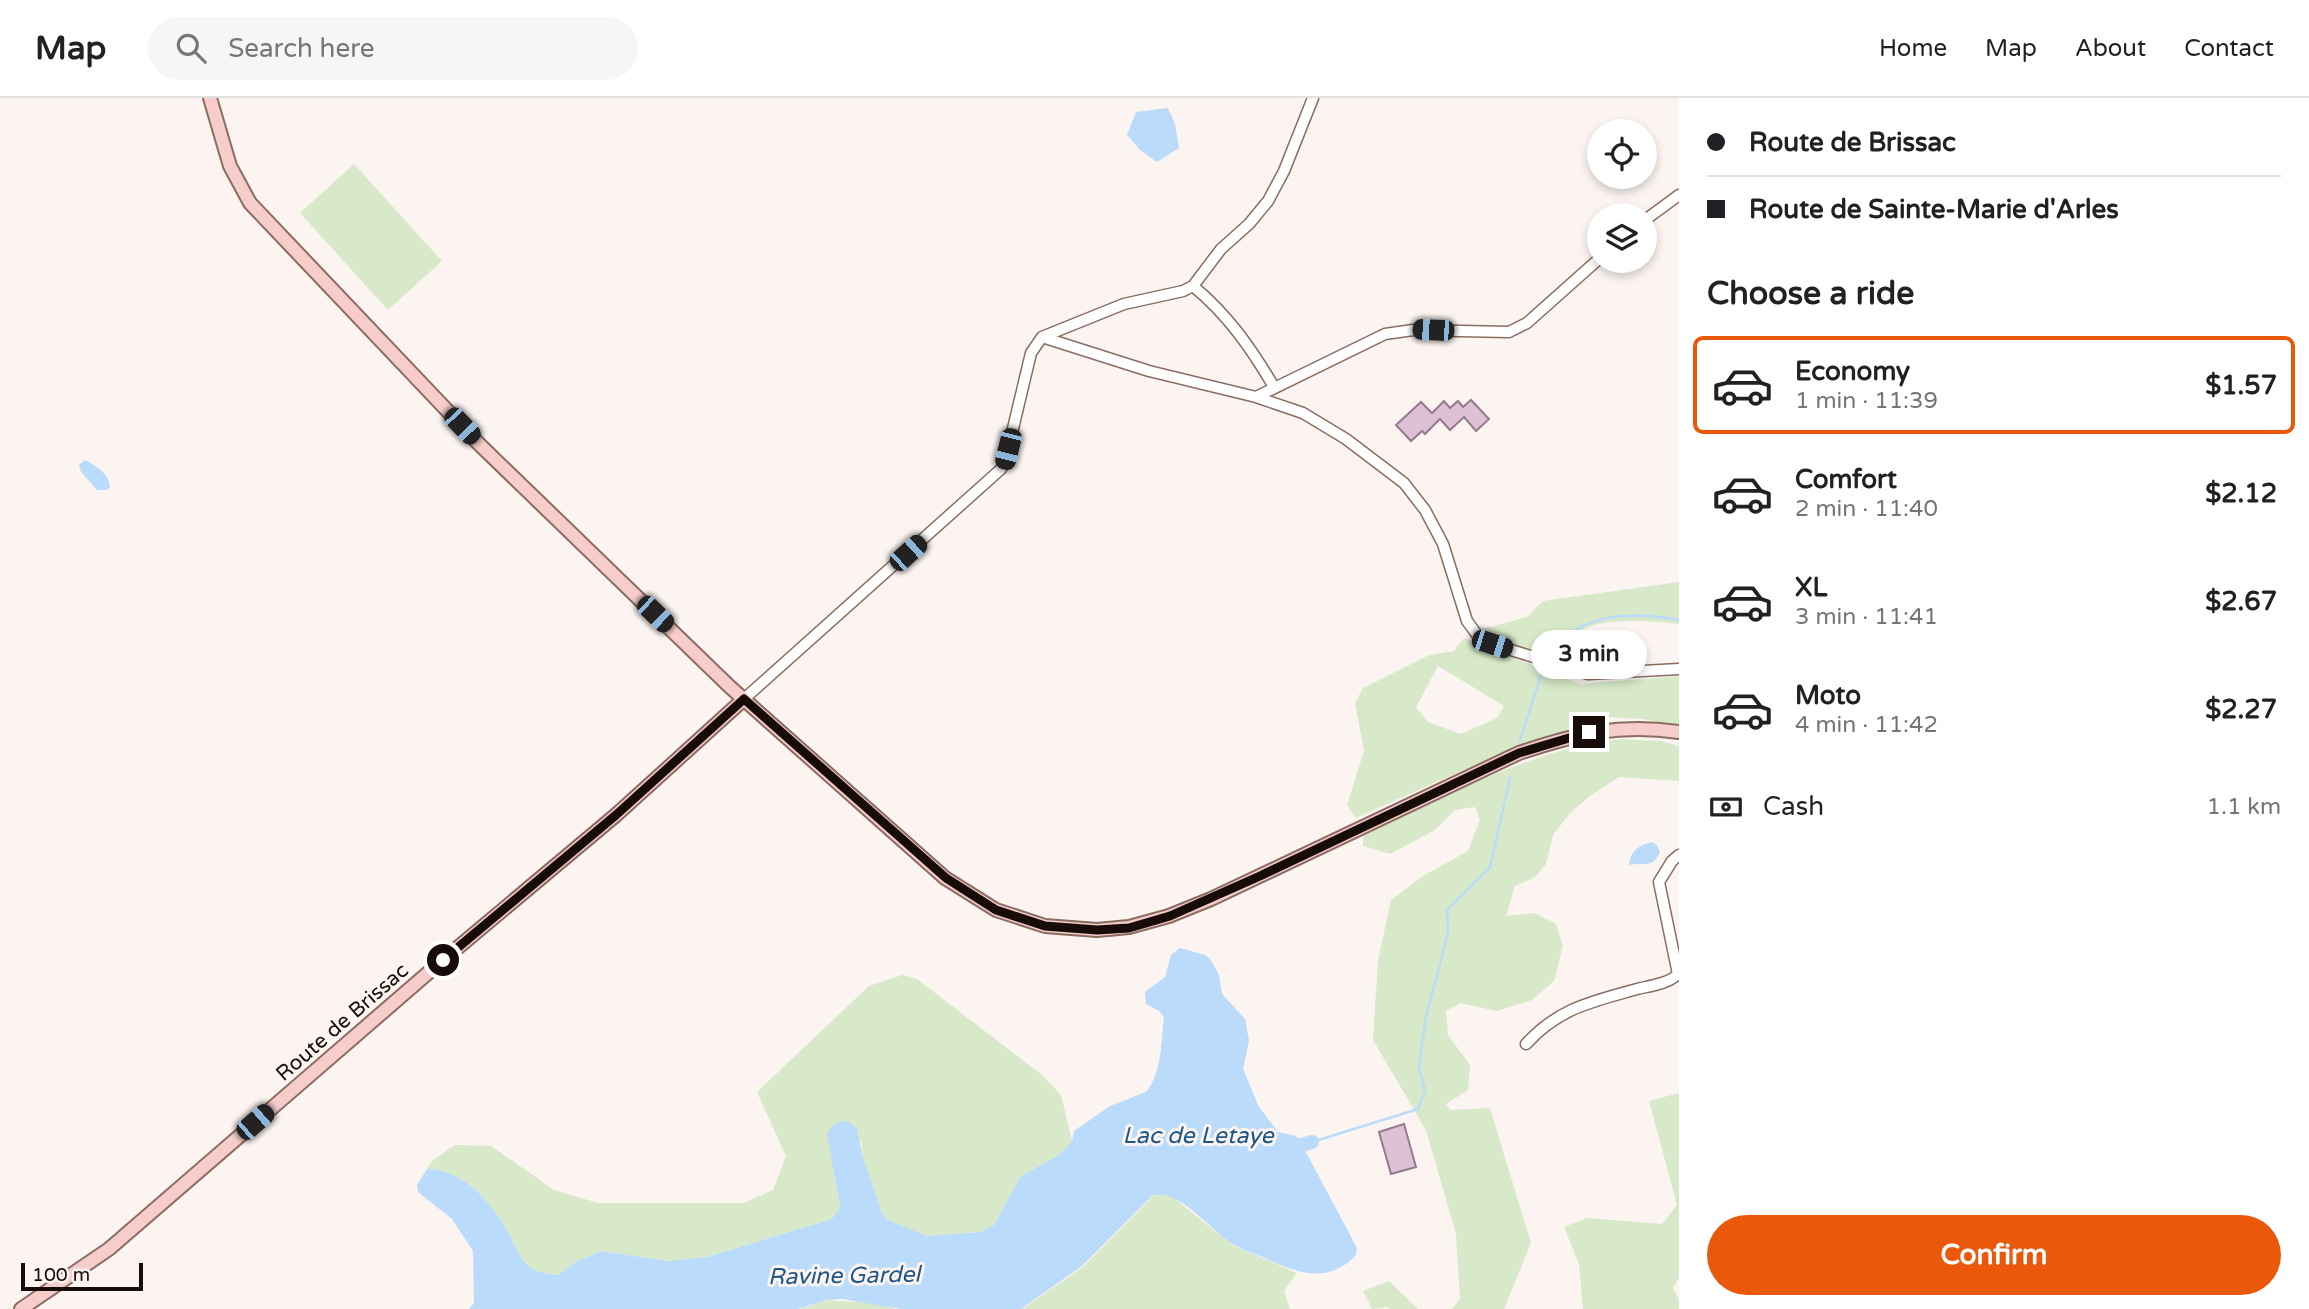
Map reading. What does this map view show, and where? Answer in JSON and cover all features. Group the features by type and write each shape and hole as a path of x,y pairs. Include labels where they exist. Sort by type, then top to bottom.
{"main road":[{"path":"210,98 230,166 250,203 479,444 744,699 946,878 996,910 1045,926 1097,930 1129,928 1170,916 1532,748 1570,736 1607,729 1647,727 1679,732"},
{"name":"Route de Brissac","path":"22,1309 110,1249 443,960 616,815 744,699"}],"street":[{"path":"744,699 1001,470 1031,353 1042,337 1124,304 1183,291 1193,286 1221,249 1249,224 1268,201 1313,98"},
{"path":"1657,211 1679,195"},
{"path":"1256,397 1385,334 1413,330 1509,332 1527,323 1587,270"},
{"path":"1193,286 1230,321 1249,345 1274,387"},
{"path":"1042,337 1149,371 1256,397 1303,413 1346,439 1404,483 1425,510 1439,537 1458,600 1472,629 1492,644 1588,674 1679,669"},
{"path":"1526,1044 1566,1010 1665,981 1678,974 1659,883 1672,861 1679,855"}],"green space":[{"path":"354,164 442,261 388,310 300,213"},
{"path":"1679,582 1679,624 1623,621 1594,625 1575,638 1567,664 1493,641 1479,630 1527,617 1543,601"},
{"path":"1464,638 1580,684 1679,676 1679,726 1643,719 1604,717 1461,771 1356,818 1347,805 1364,751 1355,703 1363,688 1429,655 1454,651","holes":["1438,666 1504,706 1497,718 1461,734 1428,722 1416,707"]},
{"path":"1619,739 1661,741 1679,746 1679,781 1619,777 1570,813 1553,835 1546,864 1535,877 1515,886 1506,916 1535,913 1556,924 1563,946 1554,981 1532,1000 1497,1011 1460,1003 1446,1011 1448,1035 1470,1065 1468,1090 1446,1104 1450,1110 1490,1108 1531,1243 1504,1309 1452,1309 1460,1299 1456,1234 1426,1130 1373,1040 1378,960 1391,900 1423,876 1468,851 1480,820 1475,807 1455,810 1435,830 1390,854 1363,846 1363,836 1456,791 1520,764 1552,753"},
{"path":"902,975 917,979 1042,1075 1061,1095 1072,1141 1060,1154 1020,1177 994,1225 980,1232 926,1236 888,1220 882,1213 863,1157 861,1140 833,1170 840,1207 832,1219 707,1257 667,1261 601,1251 577,1261 558,1275 553,1275 539,1272 527,1265 499,1217 473,1188 452,1174 427,1169 433,1160 455,1145 491,1146 554,1190 598,1203 743,1203 773,1190 786,1156 757,1092 869,986"},
{"path":"1679,1093 1679,1278 1673,1288 1679,1300 1679,1309 1583,1309 1579,1264 1564,1227 1587,1218 1662,1224 1677,1205 1649,1101"},
{"path":"1161,1194 1174,1198 1232,1245 1297,1273 1284,1291 1290,1309 1022,1309 1083,1267 1153,1196"},
{"path":"1389,1281 1418,1309 1372,1309 1363,1291"},
{"path":"826,1300 872,1303 897,1309 800,1309"}],"water":[{"path":"1168,108 1175,124 1179,148 1157,162 1140,150 1127,135 1136,112"},
{"path":"85,460 105,474 110,487 107,490 97,490 81,472 79,465"},
{"path":"1652,842 1660,852 1654,861 1629,865 1636,849"},
{"name":"Lac de Letaye","path":"1180,948 1210,959 1219,975 1222,994 1245,1019 1249,1041 1243,1069 1259,1107 1278,1132 1296,1136 1357,1248 1356,1255 1333,1271 1298,1271 1243,1249 1223,1238 1194,1211 1162,1195 1152,1196 1082,1266 1021,1309 901,1309 842,1299 826,1300 798,1309 469,1309 474,1303 473,1251 452,1219 418,1192 417,1185 427,1169 440,1170 463,1180 491,1207 527,1265 544,1273 558,1275 577,1261 601,1251 667,1261 707,1257 832,1219 840,1207 827,1134 835,1124 848,1121 857,1129 863,1157 882,1213 888,1220 927,1236 980,1232 994,1225 1020,1177 1060,1154 1072,1141 1074,1131 1110,1106 1146,1092 1151,1085 1160,1057 1164,1017 1146,1004 1145,992 1165,977 1171,955"}],"building":[{"path":"1471,400 1489,419 1476,431 1464,417 1450,430 1440,419 1425,434 1422,431 1411,441 1396,425 1421,402 1432,413 1444,401 1450,408 1458,401 1463,407"},
{"path":"1404,1124 1416,1167 1391,1174 1379,1132"}],"waterway":[{"name":"Ravine Gardel","path":"1547,657 1559,642 1573,631 1606,618 1643,616 1679,620"},
{"name":"Ravine Gardel","path":"1520,740 1545,663"},
{"name":"Ravine Gardel","path":"1312,1142 1418,1109 1425,1091 1419,1067 1426,1017 1448,933 1447,910 1490,867 1510,778"},
{"name":"Ravine Gardel","path":"1286,1144 1302,1145 1312,1142"}],"route":[{"path":"443,960 616,815 744,699 946,878 996,910 1045,926 1097,930 1129,928 1170,916 1519,753 1589,732"}]}
